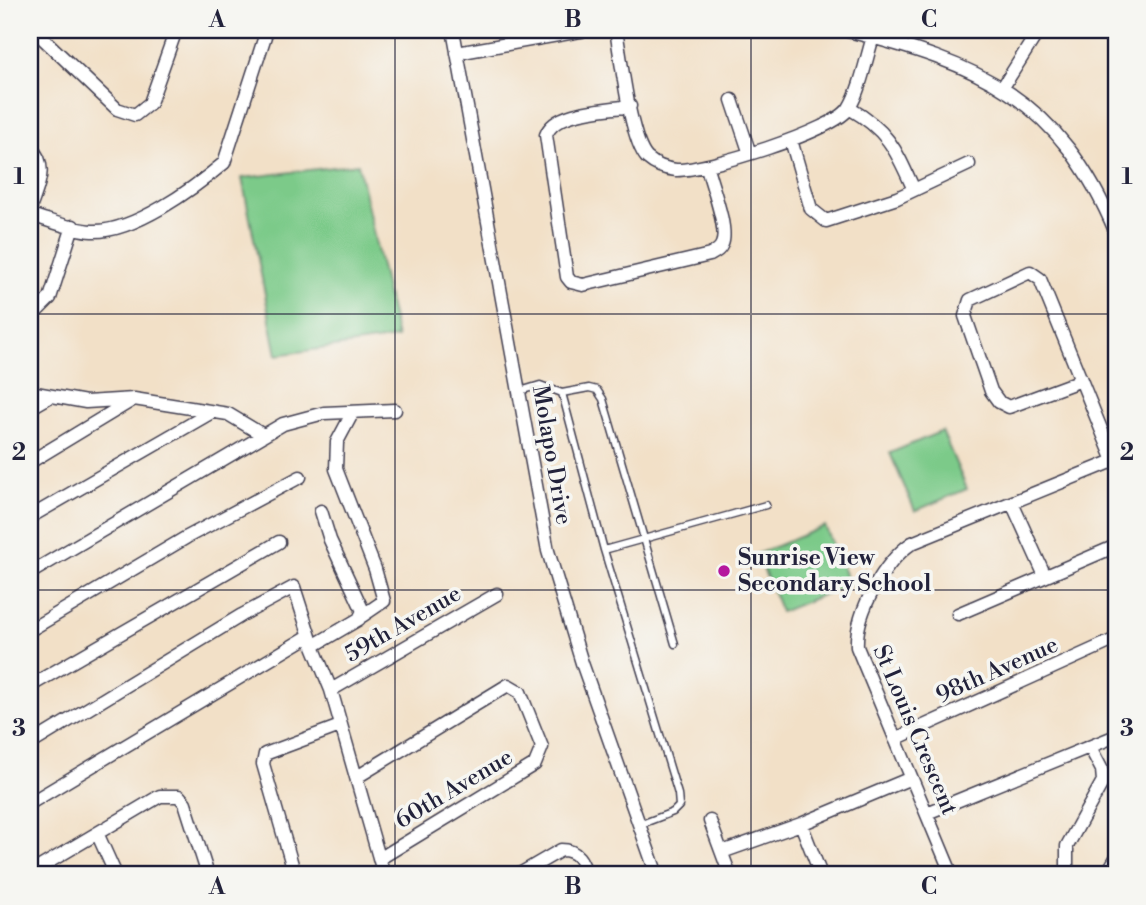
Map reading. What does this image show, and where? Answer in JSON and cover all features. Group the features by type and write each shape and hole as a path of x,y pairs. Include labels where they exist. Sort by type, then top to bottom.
{"street":[{"path":"34,30 117,109 135,115 150,103 176,30"},
{"path":"30,215 89,231 116,229 138,220 208,177 224,163 267,30"},
{"name":"Molapo Drive","path":"453,30 548,551 582,663 657,875"},
{"path":"457,53 586,30"},
{"path":"616,30 638,145 646,157 658,166 676,170 707,167 825,127 849,108 873,37"},
{"path":"844,30 954,63 1003,87 1040,114 1083,166 1101,196 1116,233"},
{"path":"1003,87 1040,30"},
{"path":"732,100 749,151"},
{"path":"630,106 562,118 549,127 546,135 567,277 571,282 583,285 710,255 719,249 724,242 723,230 707,167"},
{"path":"849,108 872,121 889,137 914,190"},
{"path":"790,140 811,209 826,221 837,220 914,190 969,164"},
{"path":"30,147 41,162 42,173 30,209"},
{"path":"30,309 38,310 50,298 73,226"},
{"path":"1079,381 1022,404 1009,407 999,402 991,391 965,316 970,300 1030,272 1040,279 1079,381 1115,460"},
{"path":"30,392 86,402 134,399 235,416 263,435"},
{"path":"30,408 49,397"},
{"path":"30,462 134,399"},
{"path":"30,573 263,435 302,418 395,410"},
{"path":"30,517 212,412"},
{"path":"30,803 311,641 362,616 384,601 375,569 336,469 337,442 353,412"},
{"name":"St Louis Crescent","path":"952,875 857,647 856,635 888,563 912,543 1115,460"},
{"path":"30,630 198,530 300,477"},
{"path":"1012,503 1045,576"},
{"path":"321,511 334,549 363,607 362,616"},
{"path":"30,686 279,542"},
{"path":"958,614 1116,546"},
{"path":"30,744 242,615 294,587 311,641 331,690 384,875"},
{"name":"59th Avenue","path":"331,690 497,594"},
{"name":"98th Avenue","path":"895,739 1116,639"},
{"name":"60th Avenue","path":"357,777 508,685 520,692 542,747 535,764 379,859"},
{"path":"295,875 263,764 265,754 340,726"},
{"path":"927,813 1116,736"},
{"path":"1067,875 1067,846 1103,781 1102,770 1090,747"},
{"path":"722,852 801,824 911,778"},
{"path":"30,873 160,796 179,796 190,814 208,875"},
{"path":"710,821 730,875"},
{"path":"801,824 821,875"},
{"path":"98,835 116,875"},
{"path":"518,875 561,850 577,854 587,875"},
{"path":"1106,875 1116,858"}],"lane":[{"path":"519,391 540,385 562,393 589,387 597,390 603,399 676,644"},
{"path":"562,393 604,550 678,794 679,806 673,812 639,825"},
{"path":"604,550 766,505"}],"green space":[{"path":"358,164 397,338 277,355 242,178"},
{"path":"942,431 967,489 915,511 890,453"},
{"path":"825,526 849,584 781,612 757,554"}],"place":[{"name":"Sunrise View Secondary School","path":"724,571"}]}
